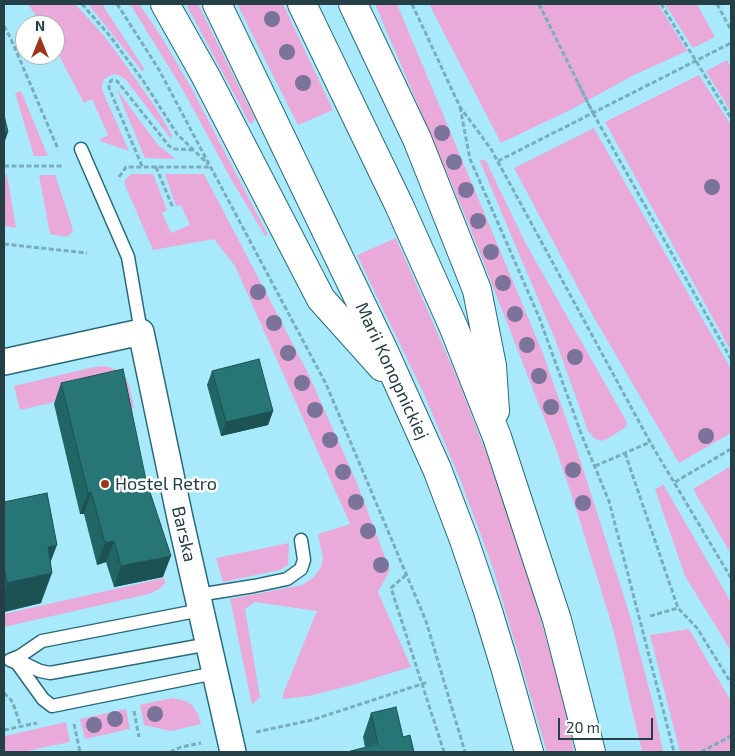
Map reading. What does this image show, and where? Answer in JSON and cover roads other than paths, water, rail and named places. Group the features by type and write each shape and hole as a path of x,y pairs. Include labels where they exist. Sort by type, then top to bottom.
{"main road":[{"path":"165,4 205,75 321,299 401,389"},
{"name":"Marii Konopnickiej","path":"217,4 401,389 437,469 464,540 505,667 529,752"},
{"path":"302,4 403,214 454,328 497,437 557,620 591,752"},
{"path":"353,4 418,140 477,290 492,366 497,437"}],"street":[{"path":"4,362 141,332"},
{"name":"Barska","path":"141,332 180,518 233,752"}],"lane":[{"name":"Barska","path":"81,149 128,257 141,332"},
{"path":"7,661 20,656 42,641 200,603 254,586 287,579 301,569 304,560 301,540"},
{"path":"7,661 17,660 50,674 209,644"},
{"path":"7,661 18,663 43,699 52,706 215,674"}],"place":[{"name":"Hostel Retro","path":"105,484"}]}
